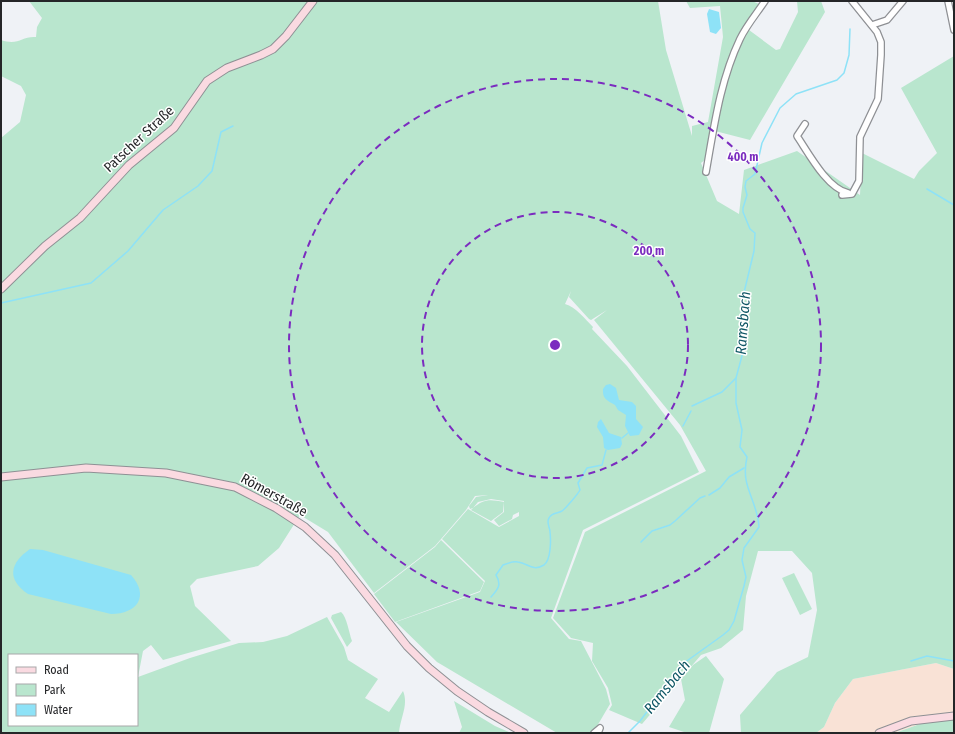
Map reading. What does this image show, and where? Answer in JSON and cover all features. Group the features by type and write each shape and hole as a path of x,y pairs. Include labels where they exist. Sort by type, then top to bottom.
{"main road":[{"name":"Patscher Straße","path":"1,289 45,246 80,218 129,164 174,128 207,81 227,68 273,49 286,36 313,1"},
{"name":"Römerstraße","path":"1,477 86,468 166,473 235,487 276,508 305,527 335,555 407,646 429,668 457,691 488,712 524,733"},
{"path":"879,733 911,721 954,716"}],"street":[{"path":"706,172 718,103 727,74 741,37 765,1"},
{"path":"852,1 877,32 881,42 879,92 876,105 865,124 860,137 859,181 852,194"},
{"path":"872,25 887,20 904,1"},
{"path":"948,1 954,30"},
{"path":"805,124 797,136 835,187 840,191 852,194"},
{"path":"842,195 852,194"},
{"path":"594,733 600,728 598,733"}],"shaded area":[{"path":"936,663 954,669 954,720 931,720 894,733 816,733 824,727 835,703 853,679"}],"green space":[{"path":"29,1 658,1 666,50 692,136 692,126 708,122 723,37 720,6 690,8 686,1 752,1 759,4 738,37 723,78 706,159 701,163 717,201 739,214 744,170 797,151 860,195 862,153 914,179 919,171 937,153 901,88 954,56 954,669 936,663 853,679 835,703 824,727 816,733 741,733 740,715 777,672 808,657 817,610 812,573 792,551 758,551 746,596 743,630 721,648 701,655 642,724 609,710 612,705 608,688 592,661 593,643 571,638 553,618 585,532 706,471 680,425 594,320 607,310 591,320 589,319 569,297 571,291 565,304 577,310 584,317 593,327 592,329 627,366 681,436 699,472 583,530 551,618 569,639 581,641 606,689 610,704 593,733 557,733 437,662 396,622 480,592 485,581 442,539 468,509 499,527 519,516 519,512 513,515 512,519 499,526 494,520 504,512 504,501 491,499 478,502 473,508 470,509 469,506 476,497 488,495 475,496 466,510 435,546 374,593 328,532 300,515 279,548 258,566 197,579 190,586 195,606 231,641 163,660 151,645 143,651 138,677 190,658 239,643 263,642 287,636 327,617 344,647 348,660 378,679 365,698 389,712 403,691 405,696 405,706 399,733 1,733 1,138 20,122 26,95 21,86 1,76 1,40 12,42 36,37 37,27 42,18"},
{"path":"797,1 821,1 825,12 750,140 715,131 719,105 726,78 730,65 742,40 749,30 776,50 780,49 798,12"},
{"path":"487,500 504,502 503,512 491,521 471,510"},
{"path":"441,540 484,582 480,591 395,622 374,594 435,547"},
{"path":"794,573 812,609 800,615 782,578"},
{"path":"341,612 346,621 352,641 347,647 331,618 332,615"},
{"path":"706,656 724,679 709,733 687,733 669,727 685,700 681,679 693,665"},
{"path":"454,701 495,726 511,733 459,733 462,727"},
{"path":"931,720 954,720 954,733 895,733"}],"water":[{"path":"709,9 719,12 721,28 716,34 710,32 707,14"},
{"path":"610,384 616,388 619,400 632,402 636,406 636,419 643,427 639,435 630,436 625,426 626,415 618,410 615,405 608,401 603,395 603,389 606,385"},
{"path":"601,419 609,433 621,437 622,444 620,448 608,450 604,448 603,437 597,427 598,422"},
{"path":"30,549 43,550 131,575 140,590 138,602 128,611 111,614 28,594 16,583 13,571 18,560"}],"waterway":[{"name":"Ramsbach","path":"628,733 640,721 684,663 729,630 734,621 746,577 742,560 744,548 759,527 758,517 747,485 745,468 747,457 740,447 742,430 736,403 736,378 743,352 740,338 742,301 754,251 755,233 750,229 743,212 747,195 745,187 746,181 755,174 762,143 780,108 796,94 837,80 844,73 849,55 850,29"},
{"path":"1,303 91,283 128,251 163,210 198,186 212,171 221,132 233,126"},
{"path":"927,189 954,205"},
{"path":"692,406 722,392 736,378"},
{"path":"683,426 691,411"},
{"path":"622,438 628,433"},
{"path":"491,597 496,592 498,587 499,582 496,575 503,565 510,562 521,563 536,568 544,565 549,554 550,530 548,522 550,516 562,511 577,495 580,490 578,483 587,468 602,465 606,450"},
{"path":"709,495 720,488 729,477 744,468"},
{"path":"641,542 652,531 670,525 700,498 705,496"},
{"path":"911,661 927,656 954,661"}]}
